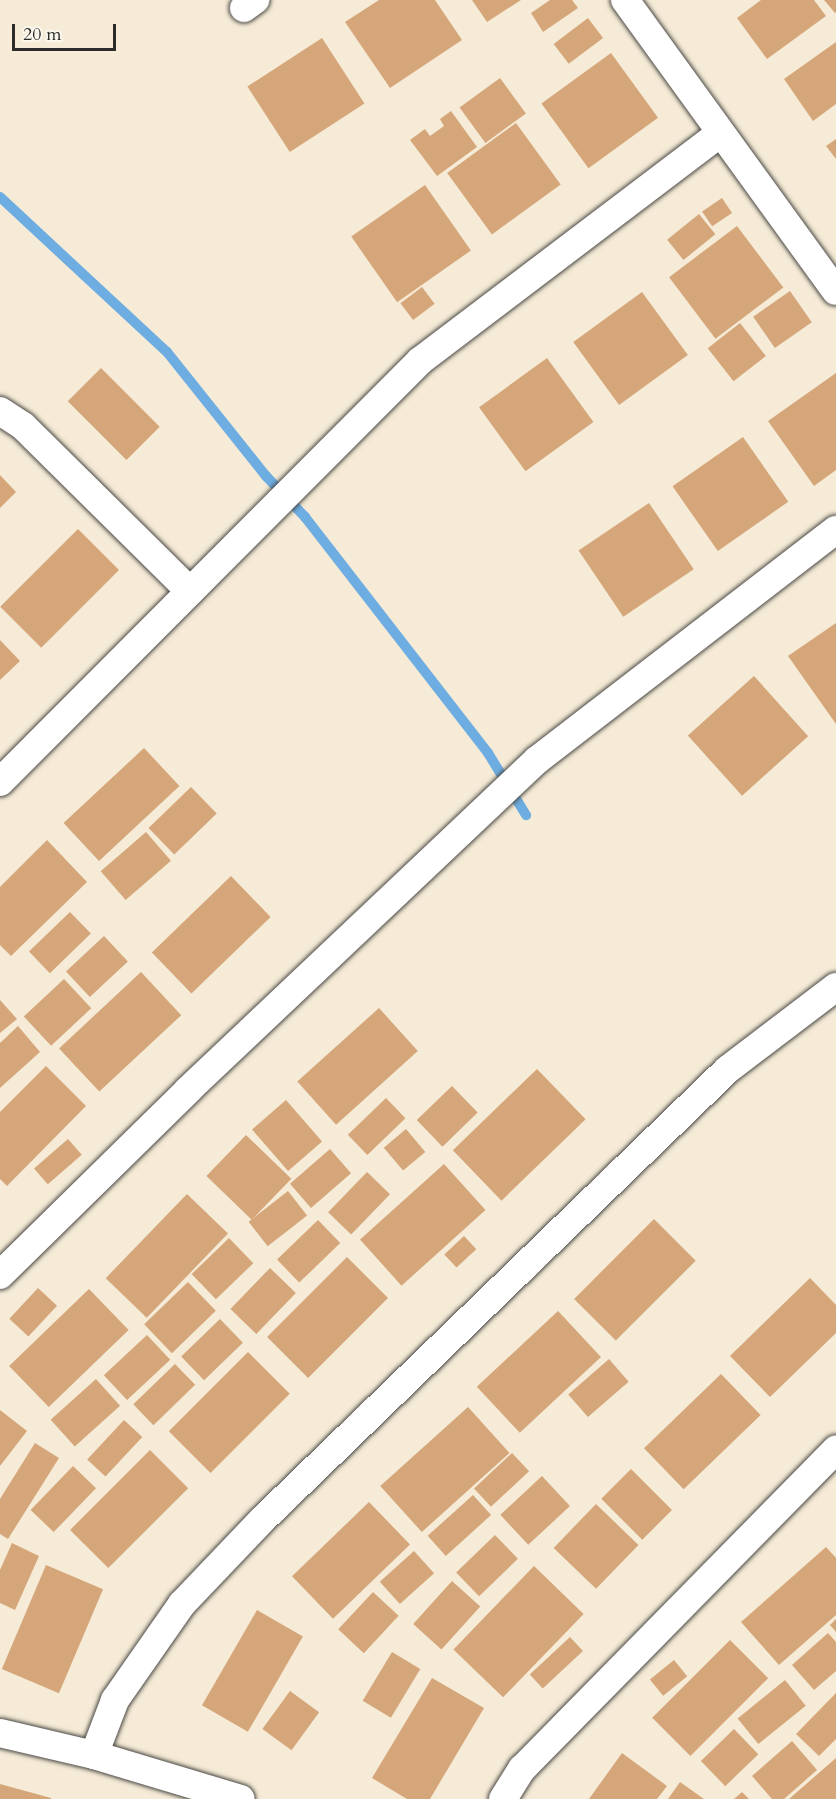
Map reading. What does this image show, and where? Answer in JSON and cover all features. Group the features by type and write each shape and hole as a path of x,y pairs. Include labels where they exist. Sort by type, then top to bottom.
{"street":[{"path":"625,0 719,134 836,291"},
{"path":"0,783 435,348 719,134"},
{"path":"0,411 23,426 190,591"},
{"path":"0,1275 51,1221 537,760 836,530"},
{"path":"94,1755 115,1700 182,1604 261,1521 727,1070 836,987"},
{"path":"503,1799 522,1769 836,1450"},
{"path":"0,1733 94,1755 241,1799"}],"building":[{"path":"379,0 435,0 462,40 390,88 345,22"},
{"path":"472,0 521,0 487,22"},
{"path":"550,0 572,0 578,8 543,32 531,13"},
{"path":"761,0 814,0 826,16 767,59 737,18"},
{"path":"824,0 836,0 835,13"},
{"path":"588,18 603,38 569,64 554,44"},
{"path":"322,38 364,103 290,152 247,86"},
{"path":"836,42 836,104 813,121 784,79"},
{"path":"611,53 658,118 588,168 541,104"},
{"path":"500,78 526,114 485,143 460,107"},
{"path":"451,111 477,147 437,176 410,140 425,129 430,136 444,126 440,119"},
{"path":"516,123 561,184 492,234 447,173"},
{"path":"836,139 836,159 826,146"},
{"path":"425,185 471,251 397,302 351,237"},
{"path":"722,198 732,213 712,226 702,211"},
{"path":"699,214 715,234 683,260 667,240"},
{"path":"737,226 783,287 715,339 669,277"},
{"path":"422,287 435,304 413,320 400,303"},
{"path":"790,291 812,322 775,348 753,317"},
{"path":"642,292 688,355 619,405 573,342"},
{"path":"740,323 766,356 734,381 708,348"},
{"path":"547,358 593,422 525,471 479,407"},
{"path":"101,368 160,427 126,460 68,401"},
{"path":"836,373 836,470 814,486 768,421"},
{"path":"743,437 788,502 718,551 673,486"},
{"path":"0,475 16,492 0,508"},
{"path":"649,503 694,569 623,617 579,551"},
{"path":"78,529 119,570 41,648 0,607"},
{"path":"836,623 836,724 788,656"},
{"path":"0,640 20,661 0,680"},
{"path":"754,676 808,736 742,796 688,736"},
{"path":"144,748 179,786 99,861 64,823"},
{"path":"191,787 217,814 174,855 149,828"},
{"path":"146,832 171,861 126,900 101,871"},
{"path":"47,840 87,882 11,956 0,945 0,887"},
{"path":"231,876 271,917 191,993 152,952"},
{"path":"70,912 91,934 50,973 29,952"},
{"path":"104,936 128,962 90,997 66,971"},
{"path":"141,972 181,1015 99,1092 59,1048"},
{"path":"64,979 91,1008 51,1046 24,1017"},
{"path":"0,1000 17,1019 0,1033"},
{"path":"379,1008 418,1051 336,1125 297,1082"},
{"path":"18,1026 40,1052 0,1088 0,1043"},
{"path":"46,1066 86,1106 7,1186 0,1179 0,1112"},
{"path":"537,1069 586,1119 501,1201 453,1150"},
{"path":"452,1086 478,1113 442,1147 417,1120"},
{"path":"386,1098 405,1118 367,1155 348,1135"},
{"path":"286,1100 322,1142 288,1171 252,1130"},
{"path":"406,1129 425,1152 403,1171 384,1148"},
{"path":"246,1135 291,1179 252,1220 206,1176"},
{"path":"68,1139 82,1155 48,1184 34,1169"},
{"path":"330,1149 351,1173 311,1208 290,1184"},
{"path":"444,1164 485,1210 402,1286 360,1240"},
{"path":"367,1172 390,1194 351,1235 328,1212"},
{"path":"288,1191 307,1215 268,1246 249,1222"},
{"path":"187,1194 228,1234 147,1318 106,1278"},
{"path":"654,1219 696,1261 616,1341 574,1299"},
{"path":"318,1220 340,1243 299,1283 277,1260"},
{"path":"464,1236 476,1249 457,1268 444,1254"},
{"path":"229,1238 253,1263 216,1299 192,1274"},
{"path":"347,1257 388,1298 308,1378 267,1337"},
{"path":"270,1268 296,1293 256,1334 230,1309"},
{"path":"810,1278 836,1305 836,1333 770,1397 730,1356"},
{"path":"188,1282 216,1311 172,1353 144,1324"},
{"path":"38,1288 57,1306 28,1336 9,1319"},
{"path":"89,1289 129,1330 49,1407 9,1366"},
{"path":"558,1311 601,1357 520,1433 477,1387"},
{"path":"220,1319 243,1343 204,1380 181,1357"},
{"path":"147,1335 170,1360 127,1400 104,1375"},
{"path":"248,1352 290,1394 211,1473 169,1431"},
{"path":"609,1359 629,1382 588,1417 568,1394"},
{"path":"175,1364 195,1385 153,1425 133,1404"},
{"path":"721,1374 761,1415 684,1489 644,1448"},
{"path":"96,1379 120,1406 75,1447 51,1420"},
{"path":"468,1407 509,1453 422,1532 380,1486"},
{"path":"0,1410 27,1431 0,1466"},
{"path":"124,1420 142,1437 105,1477 87,1459"},
{"path":"35,1443 59,1458 8,1539 0,1534 0,1499"},
{"path":"150,1450 188,1488 108,1568 70,1530"},
{"path":"512,1453 529,1471 491,1507 474,1488"},
{"path":"73,1466 96,1488 54,1532 31,1510"},
{"path":"631,1469 672,1510 642,1540 601,1499"},
{"path":"542,1476 570,1506 528,1545 500,1515"},
{"path":"473,1495 491,1515 446,1556 428,1536"},
{"path":"369,1502 410,1544 333,1619 292,1576"},
{"path":"596,1504 638,1545 596,1589 554,1548"},
{"path":"495,1535 518,1559 479,1596 456,1573"},
{"path":"12,1543 39,1556 15,1610 0,1603 0,1570"},
{"path":"826,1547 836,1558 836,1615 779,1665 741,1622"},
{"path":"414,1551 434,1573 400,1604 380,1582"},
{"path":"46,1565 103,1589 59,1693 2,1669"},
{"path":"534,1566 584,1614 503,1697 453,1649"},
{"path":"452,1581 480,1606 441,1650 413,1624"},
{"path":"373,1592 399,1616 364,1653 338,1629"},
{"path":"257,1610 303,1636 248,1732 202,1705"},
{"path":"836,1619 836,1632 830,1625"},
{"path":"828,1633 836,1642 836,1671 814,1690 792,1665"},
{"path":"570,1637 583,1651 543,1688 530,1675"},
{"path":"730,1640 768,1678 690,1756 652,1718"},
{"path":"392,1652 420,1669 391,1718 363,1701"},
{"path":"674,1660 687,1676 663,1696 650,1680"},
{"path":"432,1678 484,1708 430,1799 407,1799 372,1778"},
{"path":"785,1680 806,1706 758,1744 738,1718"},
{"path":"290,1691 319,1712 291,1750 262,1729"},
{"path":"836,1693 836,1739 819,1756 796,1734"},
{"path":"734,1729 758,1754 725,1786 701,1761"},
{"path":"792,1741 817,1770 784,1799 772,1799 752,1776"},
{"path":"622,1753 667,1786 657,1799 589,1799"},
{"path":"836,1758 836,1799 789,1799"},
{"path":"680,1782 704,1799 668,1799"},
{"path":"0,1784 51,1798 51,1799 0,1799"},
{"path":"742,1792 749,1799 734,1799"}],"waterway":[{"path":"0,197 167,352 266,476 305,517 488,753 526,815"}]}
